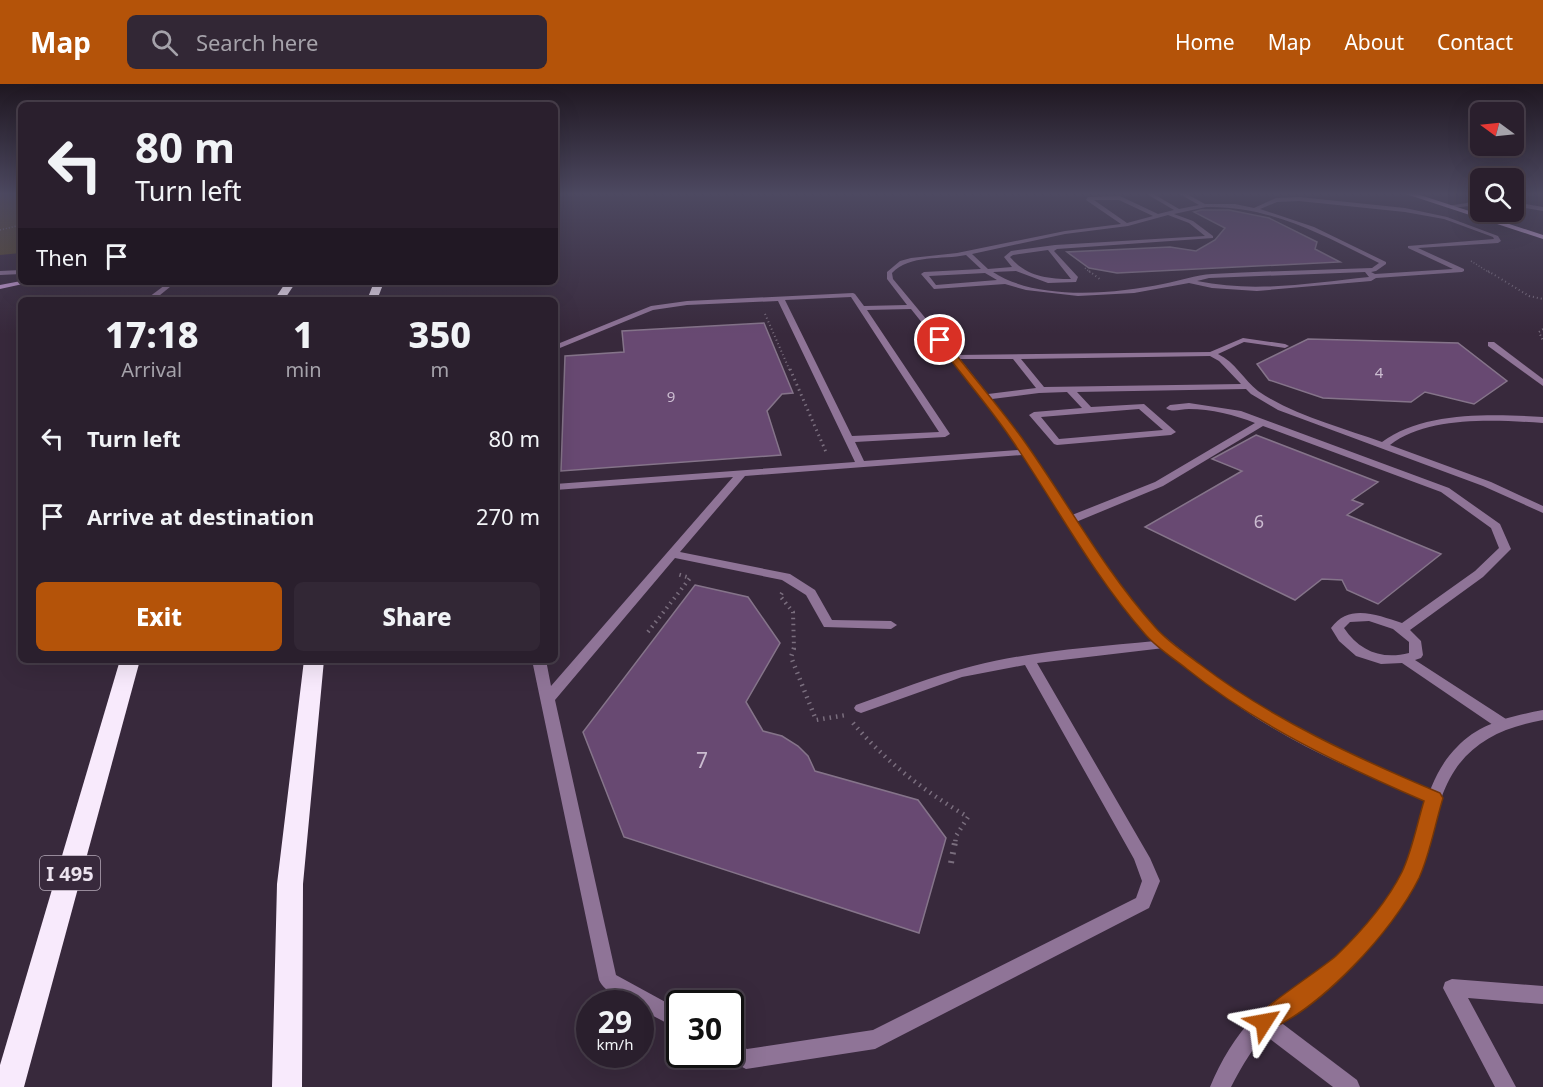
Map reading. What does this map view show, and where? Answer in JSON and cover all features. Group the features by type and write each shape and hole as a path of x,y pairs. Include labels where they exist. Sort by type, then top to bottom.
{"highway":[{"name":"I 495","path":"9,1087 129,663"},
{"path":"287,1087 290,884 314,663"}],"street":[{"path":"1024,240 967,253 915,260 892,268 889,273 890,279 986,397 1092,555 1151,631 1164,644 1218,686 1277,724 1382,776 1434,798"},
{"path":"1082,244 1088,240"},
{"path":"1017,269 1007,257 1011,253 1082,244 1164,240"},
{"path":"1055,247 1050,251 1052,256 1076,277 1074,281 1048,281 1017,269 924,274 934,287 1006,282 1064,294 1102,294 1191,282 1209,276 1374,270 1384,263 1336,240"},
{"path":"1191,282 1214,288 1254,288 1462,270 1410,247 1497,240"},
{"path":"967,253 987,271 1006,282"},
{"path":"1362,270 1374,276"},
{"path":"0,273 18,272"},
{"path":"0,287 18,284"},
{"path":"153,297 169,285"},
{"path":"558,347 651,308 854,295 945,434 849,439"},
{"path":"780,298 861,464"},
{"path":"863,308 913,307"},
{"path":"954,357 1211,354 1243,340 1285,346"},
{"path":"1491,344 1543,383"},
{"path":"1211,354 1222,359 1247,386 1281,408 1451,470 1510,493 1543,510"},
{"path":"1014,355 1042,390"},
{"path":"986,397 1042,390 1247,386"},
{"path":"1069,389 1089,410"},
{"path":"1141,406 1171,432 1056,442 1034,415 1089,410 1141,406"},
{"path":"1170,408 1189,406 1238,413 1263,422 1445,490 1496,526 1504,549 1479,574 1401,630"},
{"path":"1383,446 1405,431 1451,422 1514,418 1543,420"},
{"path":"1070,520 1159,484 1263,422"},
{"path":"558,487 1025,452"},
{"path":"1427,483 1451,470"},
{"path":"547,700 742,473"},
{"path":"672,554 791,580 811,593 828,624 891,625"},
{"path":"1370,617 1401,630 1415,641 1416,655 1405,659 1398,662 1370,657 1346,644 1337,628 1347,618 1370,617"},
{"path":"861,708 929,683 990,667 1029,660 1164,644"},
{"path":"1405,659 1501,723"},
{"path":"744,1058 875,1039 1143,903 1151,881 1142,858 1029,660"},
{"path":"540,663 608,980 666,1013"},
{"path":"1220,1087 1224,1076 1264,1022 1344,962 1384,916 1410,875 1434,798 1443,776 1454,759 1477,737 1501,723 1543,715"},
{"path":"1506,1087 1452,988 1543,995"},
{"path":"1264,1022 1350,1087"}],"path":[{"path":"1437,245 1490,270 1494,277 1529,296 1543,299"},
{"path":"765,313 828,456"},
{"path":"1543,329 1539,332 1543,341"},
{"path":"648,632 690,578 677,575 683,567"},
{"path":"791,580 780,596 793,612 794,649 791,657 816,720 845,713 874,748 914,785 968,817 956,836 951,863"}],"shaded area":[{"path":"0,240 18,240 18,253 0,255"}],"building":[{"path":"1215,240 1313,240 1317,242 1315,249 1340,262 1117,273 1089,268 1067,252 1170,247 1196,251"},
{"path":"764,323 793,393 782,394 767,411 781,455 561,471 565,356 624,352 622,331"},
{"path":"1308,339 1458,343 1507,381 1474,404 1425,392 1411,402 1323,398 1269,380 1257,364"},
{"path":"1256,435 1378,482 1352,500 1363,504 1347,515 1441,554 1378,604 1347,590 1342,580 1322,579 1295,600 1145,527 1242,471 1212,459"},
{"path":"695,585 748,597 780,643 746,702 763,731 782,736 798,746 808,756 815,771 918,800 946,838 919,933 624,837 583,732"}],"route":[{"path":"940,340 1018,440 1092,555 1151,631 1164,644 1236,699 1277,724 1389,780 1434,798 1426,830 1410,875 1384,916 1344,962 1264,1022"}]}
